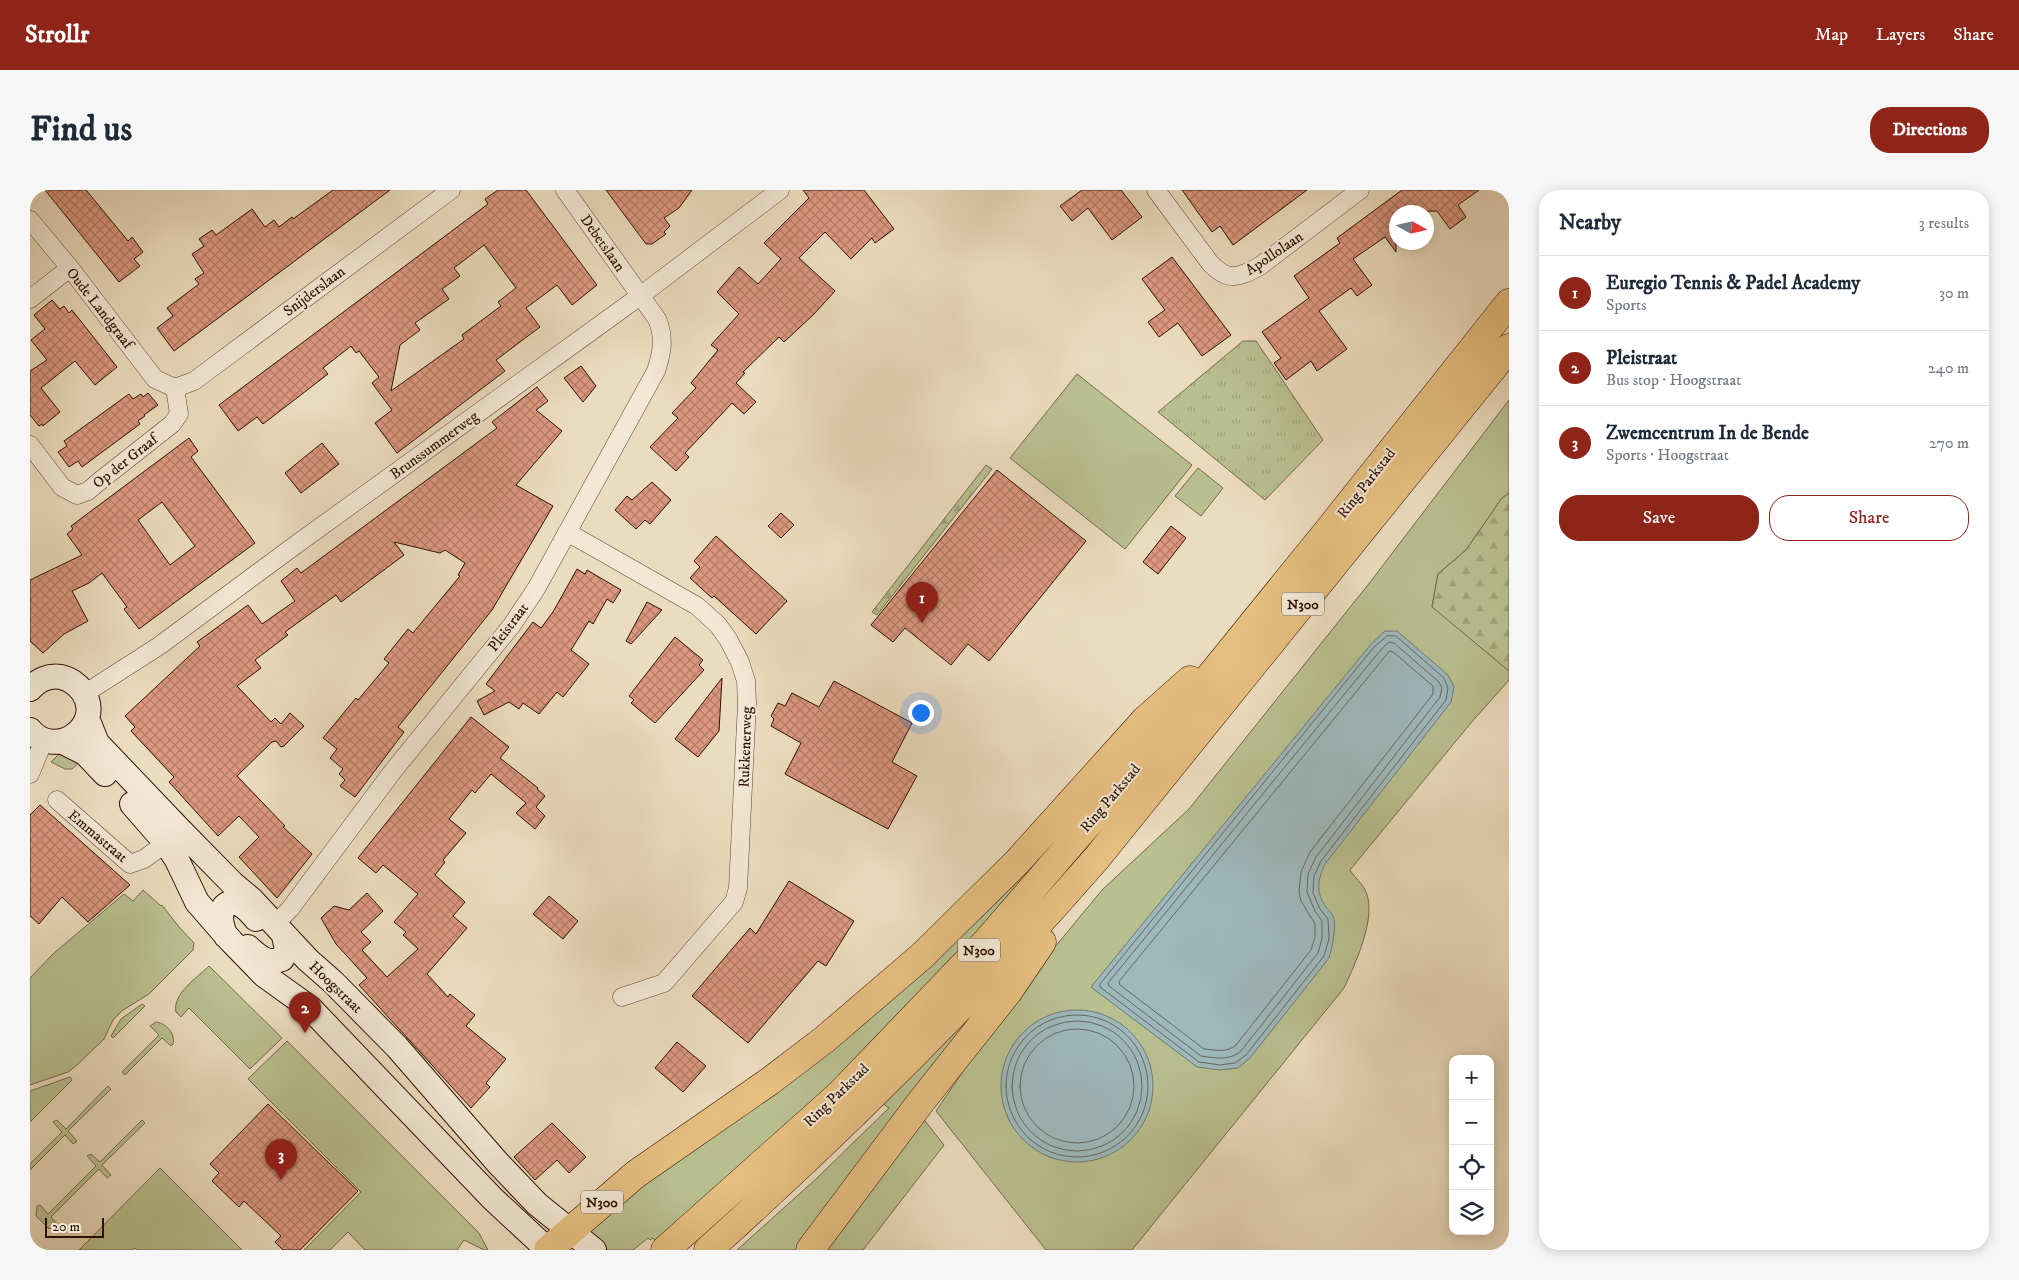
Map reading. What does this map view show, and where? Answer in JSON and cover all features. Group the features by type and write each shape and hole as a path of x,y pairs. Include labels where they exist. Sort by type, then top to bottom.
{"highway":[{"name":"Ring Parkstad","path":"666,1250 839,1095 987,941 1126,780 1509,303"},
{"name":"Ring Parkstad","path":"708,1250 862,1108 1031,934 1096,860 1509,348"},
{"name":"N300","path":"548,1250 636,1174 770,1081 825,1039 923,955 1018,861 1145,720 1258,617"},
{"name":"N300","path":"810,1250 920,1103 1008,992 1096,860"}],"main road":[{"path":"31,687 39,681 56,677 72,681 84,694"},
{"name":"Hoogstraat","path":"84,694 88,706 87,718 98,744 233,884 251,899 308,960 333,982 397,1047 497,1162 524,1190 594,1250"},
{"path":"46,737 76,735 87,718"},
{"path":"46,737 89,757 153,826 177,860 197,902 228,938 264,975 310,1008 487,1192 548,1250"},
{"path":"229,904 239,904 261,922 279,930 287,944 286,955 282,959 274,961 259,958 243,943 228,938 222,928 220,916 224,908 229,904"}],"street":[{"name":"Snijderslaan","path":"175,388 194,381 451,190"},
{"name":"Debetslaan","path":"565,190 640,296"},
{"name":"Brunssummerweg","path":"84,694 159,646 640,296 780,190"},
{"name":"Apollolaan","path":"1156,190 1210,263 1220,274 1232,277 1247,273 1260,266 1360,190"},
{"name":"Oude Landgraaf","path":"30,220 70,268 155,379 175,388"},
{"path":"30,299 70,268"},
{"name":"Pleistraat","path":"279,930 290,910 393,771 512,625 536,589 649,385 659,363 663,336 657,319 640,296"},
{"name":"Op der Graaf","path":"30,446 62,487 77,495 94,486 172,424 179,414 175,388"},
{"name":"Rukkenerweg","path":"567,532 697,606 718,625 728,639 740,662 746,681 747,703 738,888 734,902 664,983 622,997"},
{"path":"30,774 46,737"},
{"name":"Emmastraat","path":"57,800 130,864 144,859 166,843"}],"green space":[{"path":"1243,341 1256,341 1323,440 1265,500 1158,412"},
{"path":"1077,374 1192,465 1125,549 1010,458"},
{"path":"1509,400 1509,493 1502,498 1466,550 1438,574 1432,606 1509,671 1509,680 1470,724 1350,870 1366,892 1369,903 1369,915 1363,941 1344,988 1132,1250 1046,1250 936,1111 1012,999 1102,890 1189,809 1371,581"},
{"path":"986,465 992,469 877,615 872,612"},
{"path":"1198,468 1223,488 1201,516 1175,496"},
{"path":"1509,493 1509,671 1432,607 1438,574 1466,550 1502,498"},
{"path":"1152,728 981,929 850,1066 795,1118 656,1242 653,1238 650,1240 648,1238 633,1250 604,1250 584,1235 591,1224 769,1091"},
{"path":"60,753 82,760 72,769 65,769 51,762"},
{"path":"143,890 162,905 194,943 193,950 149,994 123,1010 113,1020 104,1039 77,1065 68,1072 30,1085 30,978 54,953 124,894 133,901"},
{"path":"209,966 282,1038 250,1069 189,1008 181,1017 176,1012 176,1005 182,993"},
{"path":"999,986 802,1250 737,1250 816,1179 889,1108 883,1104"},
{"path":"142,1004 145,1006 113,1038 111,1036 121,1019"},
{"path":"156,1022 163,1024 172,1033 173,1044 171,1046 162,1038 125,1075 122,1072 159,1035 150,1026"},
{"path":"287,1041 479,1233 488,1250 484,1250 464,1240 457,1250 365,1250 348,1232 330,1250 304,1250 361,1192 248,1079"},
{"path":"70,1077 72,1080 30,1122 30,1091"},
{"path":"108,1086 111,1089 68,1131 77,1141 73,1144 65,1135 30,1170 30,1164 62,1132 53,1122 57,1120 66,1129"},
{"path":"922,1117 944,1145 863,1250 817,1250"},
{"path":"142,1120 145,1123 102,1165 111,1175 107,1178 99,1169 51,1217 60,1227 54,1230 48,1228 36,1216 37,1206 40,1205 48,1214 96,1166 87,1156 91,1154 100,1162"},
{"path":"160,1168 242,1250 137,1250 135,1248 131,1250 79,1250"}],"water":[{"path":"1385,631 1397,631 1448,675 1454,687 1451,702 1325,864 1321,875 1319,891 1334,921 1334,937 1329,958 1250,1058 1238,1068 1220,1070 1197,1067 1091,987 1371,644"},
{"path":"1077,1010 1106,1016 1131,1032 1147,1057 1153,1086 1147,1115 1131,1140 1106,1156 1077,1162 1048,1156 1023,1140 1007,1115 1001,1086 1007,1057 1023,1032 1048,1016"}],"building":[{"path":"45,190 86,190 128,241 132,237 143,252 134,259 140,266 119,282"},
{"path":"333,190 390,190 174,351 157,328 173,316 167,308 199,284 195,279 204,273 192,254 204,246 199,239 212,230 216,235 252,209 265,227 274,220 279,227"},
{"path":"498,190 526,190 597,285 572,305 557,285 526,308 540,327 496,360 505,371 397,453 375,423 392,410 372,383 379,377 359,351 356,353 351,346 323,368 328,374 263,424 257,417 238,431 219,405 488,204 485,199","holes":["484,245 516,288 498,302 501,306 462,335 464,339 391,391 400,345 420,330 415,323 449,299 442,289 460,276 454,268"]},
{"path":"606,190 692,190 679,208 664,218 670,226 664,232 666,234 652,244 646,244"},
{"path":"803,190 864,190 894,229 875,243 872,238 851,259 825,232 799,258 835,291 784,342 779,337 743,372 745,373 736,383 756,402 744,414 732,403 685,453 689,457 676,471 650,447 678,418 672,413 696,388 691,383 718,350 711,345 739,314 717,292 739,267 758,284 781,259 764,243 809,198"},
{"path":"1082,190 1121,190 1142,217 1112,240 1088,208 1072,221 1060,206"},
{"path":"1182,190 1307,190 1233,245 1220,226 1212,232"},
{"path":"1402,190 1479,190 1458,205 1466,217 1450,229 1437,211 1434,211 1434,205 1389,205 1389,242 1385,237 1353,259 1372,285 1357,296 1351,288 1319,311 1347,349 1317,371 1311,361 1286,380 1274,363 1281,358 1262,332 1309,298 1294,276 1340,243 1337,238"},
{"path":"1172,257 1231,335 1202,356 1178,323 1159,337 1148,322 1165,310 1142,279"},
{"path":"52,300 60,309 64,306 69,313 72,310 117,367 95,385 75,361 41,388 60,412 43,426 42,424 39,426 30,415 30,371 47,360 31,340 45,329 34,315"},
{"path":"581,366 596,386 583,402 564,378"},
{"path":"537,387 548,401 536,410 562,431 516,485 553,506 492,610 398,727 404,732 355,797 340,786 345,780 339,774 343,769 330,758 337,749 323,738 356,698 358,700 389,663 384,659 408,629 413,633 460,576 458,575 465,563 445,550 440,553 394,542 404,555 341,602 336,595 285,632 288,635 255,660 261,668 237,686 271,722 275,718 281,724 290,713 304,726 284,746 281,747 276,741 272,742 237,776 285,826 283,827 312,854 277,898 239,857 259,837 239,816 218,836 169,782 174,777 131,731 135,727 125,716 200,646 197,642 248,605 262,624 295,601 281,581 297,568 301,573 497,428 492,422"},
{"path":"148,393 158,405 138,421 140,424 82,467 78,461 69,467 58,452 67,446 64,441 129,394 133,399 141,394 143,397"},
{"path":"189,438 198,451 191,457 255,543 139,629 124,609 127,607 102,573 89,583 72,591 88,621 64,634 43,653 30,641 30,580 82,555 67,534 73,529 71,526","holes":["162,502 195,546 170,565 138,520"]},
{"path":"322,443 339,464 301,493 285,473"},
{"path":"997,470 1086,541 989,661 968,644 951,665 905,628 893,642 871,625"},
{"path":"652,482 671,500 650,524 645,520 636,529 615,510 627,496 632,500"},
{"path":"781,513 794,525 781,538 768,526"},
{"path":"1171,526 1186,538 1158,574 1143,562"},
{"path":"716,536 787,601 756,634 714,596 712,598 690,578 700,567 694,561"},
{"path":"577,569 585,574 587,570 621,590 613,603 607,599 593,624 589,621 571,650 589,664 563,697 557,692 539,714 523,703 519,709 509,702 484,715 477,701 495,691 486,684 533,622 541,628 553,612"},
{"path":"647,602 662,610 631,644 626,641"},
{"path":"675,637 703,660 699,665 704,670 655,723 631,703 634,700 629,696"},
{"path":"722,678 719,731 698,757 675,739"},
{"path":"834,681 912,723 892,762 917,776 888,829 785,774 801,743 771,726 774,719 771,716 778,703 785,706 792,693 819,707"},
{"path":"471,717 509,747 500,758 538,788 545,796 536,807 545,816 535,829 516,813 526,803 491,774 475,793 472,790 449,819 466,833 443,860 445,862 435,875 465,902 453,916 467,928 427,974 448,997 450,994 475,1015 466,1026 506,1059 486,1083 490,1087 471,1108 359,985 367,978 336,944 321,918 334,906 349,910 367,893 383,911 361,932 371,942 362,950 387,977 418,949 403,935 406,932 394,922 418,894 383,865 376,873 358,858"},
{"path":"40,805 130,885 88,922 62,897 39,924 30,916 30,815"},
{"path":"789,881 854,921 826,966 818,961 748,1043 692,996 750,928 756,934"},
{"path":"549,896 578,921 563,939 533,914"},
{"path":"677,1042 706,1066 683,1092 655,1068"},
{"path":"268,1104 358,1191 300,1250 283,1250 275,1242 281,1236 244,1201 239,1207 212,1181 219,1173 210,1164"},
{"path":"552,1123 586,1157 569,1173 557,1160 535,1180 514,1157"}],"place":[{"name":"Euregio Tennis & Padel Academy","path":"922,623"},
{"name":"Pleistraat","path":"305,1033"},
{"name":"Zwemcentrum In de Bende","path":"281,1180"}]}
